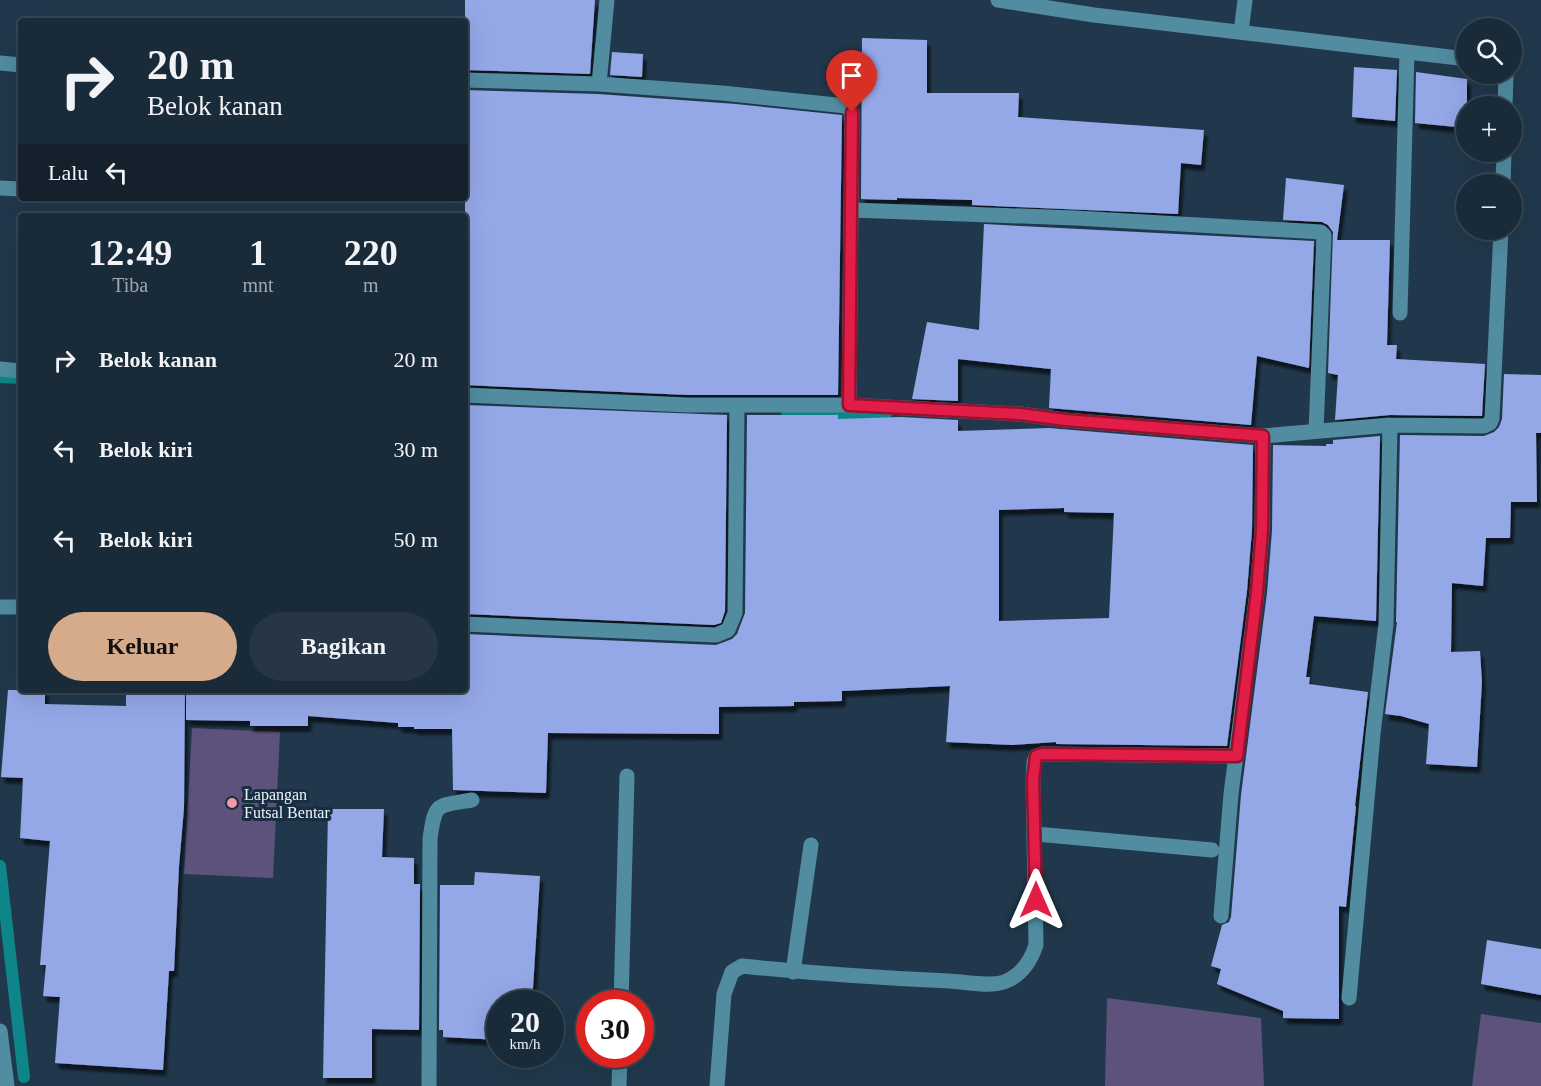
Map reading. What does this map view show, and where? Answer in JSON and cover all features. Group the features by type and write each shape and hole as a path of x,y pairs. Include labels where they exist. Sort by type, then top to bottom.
{"street":[{"path":"598,84 606,0"},
{"path":"998,0 1095,7 1241,32 1456,58"},
{"path":"1241,32 1245,0"},
{"path":"1400,313 1407,52"},
{"path":"0,63 18,66"},
{"path":"468,80 598,84 722,93 846,106 852,112 849,405"},
{"path":"0,188 18,189"},
{"path":"852,210 1076,218 1321,232 1324,235 1316,431"},
{"path":"468,395 737,406 849,405 1020,414 1065,420 1263,436 1390,425 1484,426 1490,423 1492,418 1501,240"},
{"path":"0,369 18,371"},
{"path":"468,624 716,635 728,630 735,613 737,406"},
{"path":"1349,998 1373,734 1386,624 1390,425"},
{"path":"1221,916 1231,794 1257,592 1262,530 1263,436"},
{"path":"0,607 18,608"},
{"path":"717,1086 724,994 732,972 742,966 794,972 904,979 1004,982 1030,961 1036,945 1036,834 1033,780 1036,756 1042,754 1237,756"},
{"path":"621,990 627,776"},
{"path":"429,1086 430,839 433,815 442,805 472,800"},
{"path":"1036,834 1212,850"},
{"path":"794,972 811,845"},
{"path":"0,1031 7,1086"},
{"path":"619,1086 620,1068"}],"shaded area":[{"name":"Lapangan Futsal Bentar","path":"192,728 280,732 273,878 184,874"},
{"path":"1107,998 1261,1018 1264,1086 1105,1086"},
{"path":"1481,1014 1541,1023 1541,1086 1472,1086"}],"building":[{"path":"465,0 595,0 590,74 468,70 468,18 465,18"},
{"path":"862,38 927,40 927,93 1019,93 1018,117 1204,130 1201,165 1181,163 1178,214 972,205 972,200 861,199"},
{"path":"612,52 643,54 642,77 610,75"},
{"path":"1354,67 1397,70 1395,121 1352,117"},
{"path":"1416,72 1456,77 1456,84 1467,84 1467,96 1456,96 1456,127 1415,123"},
{"path":"468,90 598,94 736,104 842,115 838,395 688,395 468,385 468,213 465,213 465,201 468,201"},
{"path":"1286,178 1344,185 1337,240 1390,240 1387,345 1397,345 1396,359 1485,364 1482,416 1390,415 1335,420 1338,375 1328,373 1333,232 1328,225 1322,222 1283,220"},
{"path":"984,224 1314,241 1309,368 1257,356 1251,425 1049,408 1051,369 958,359 958,401 912,399 927,322 979,330"},
{"path":"1504,374 1541,375 1541,433 1536,433 1537,502 1511,502 1510,538 1486,538 1483,586 1452,583 1451,652 1480,651 1482,682 1477,767 1426,764 1429,724 1385,714 1397,622 1400,435 1484,436 1494,432 1502,419"},
{"path":"468,405 727,415 725,611 721,623 714,625 468,614"},
{"path":"747,415 838,415 838,419 901,417 958,420 958,431 1049,428 1253,445 1252,530 1247,591 1227,746 1056,744 1056,742 1012,745 946,742 950,686 842,691 842,701 794,702 794,706 719,707 719,734 548,733 546,793 453,790 452,729 414,729 414,727 398,727 398,723 308,716 308,726 250,726 250,721 186,720 186,693 468,693 468,634 716,645 732,639 737,634 745,613","holes":["1064,508 1064,512 1114,513 1109,618 999,621 999,510"]},
{"path":"1380,436 1376,621 1314,616 1306,677 1310,677 1309,684 1368,692 1346,907 1339,906 1339,1019 1283,1018 1283,1011 1217,984 1221,969 1211,966 1222,925 1229,922 1231,917 1241,795 1267,593 1272,531 1273,445 1326,446 1326,444 1333,444 1333,440"},
{"path":"8,690 18,690 18,693 45,693 45,704 126,706 126,693 185,693 184,808 174,971 169,971 163,1070 55,1063 60,997 43,996 46,965 40,965 50,841 20,838 23,778 1,777"},
{"path":"328,809 384,809 382,857 414,858 414,884 420,884 419,1030 372,1029 372,1078 323,1078"},
{"path":"475,872 540,876 533,990 486,990 486,1039 443,1037 443,1030 439,1030 440,885 474,885"},
{"path":"1487,940 1541,949 1541,995 1481,984"}],"waterway":[{"path":"0,377 18,378"},
{"path":"787,412 886,414"},
{"path":"0,866 24,1077"}],"place":[{"name":"Lapangan Futsal Bentar","path":"232,803"}],"route":[{"path":"852,112 849,405 1020,414 1065,420 1263,436 1262,530 1257,592 1237,756 1042,754 1036,756 1033,780 1036,900"}]}
